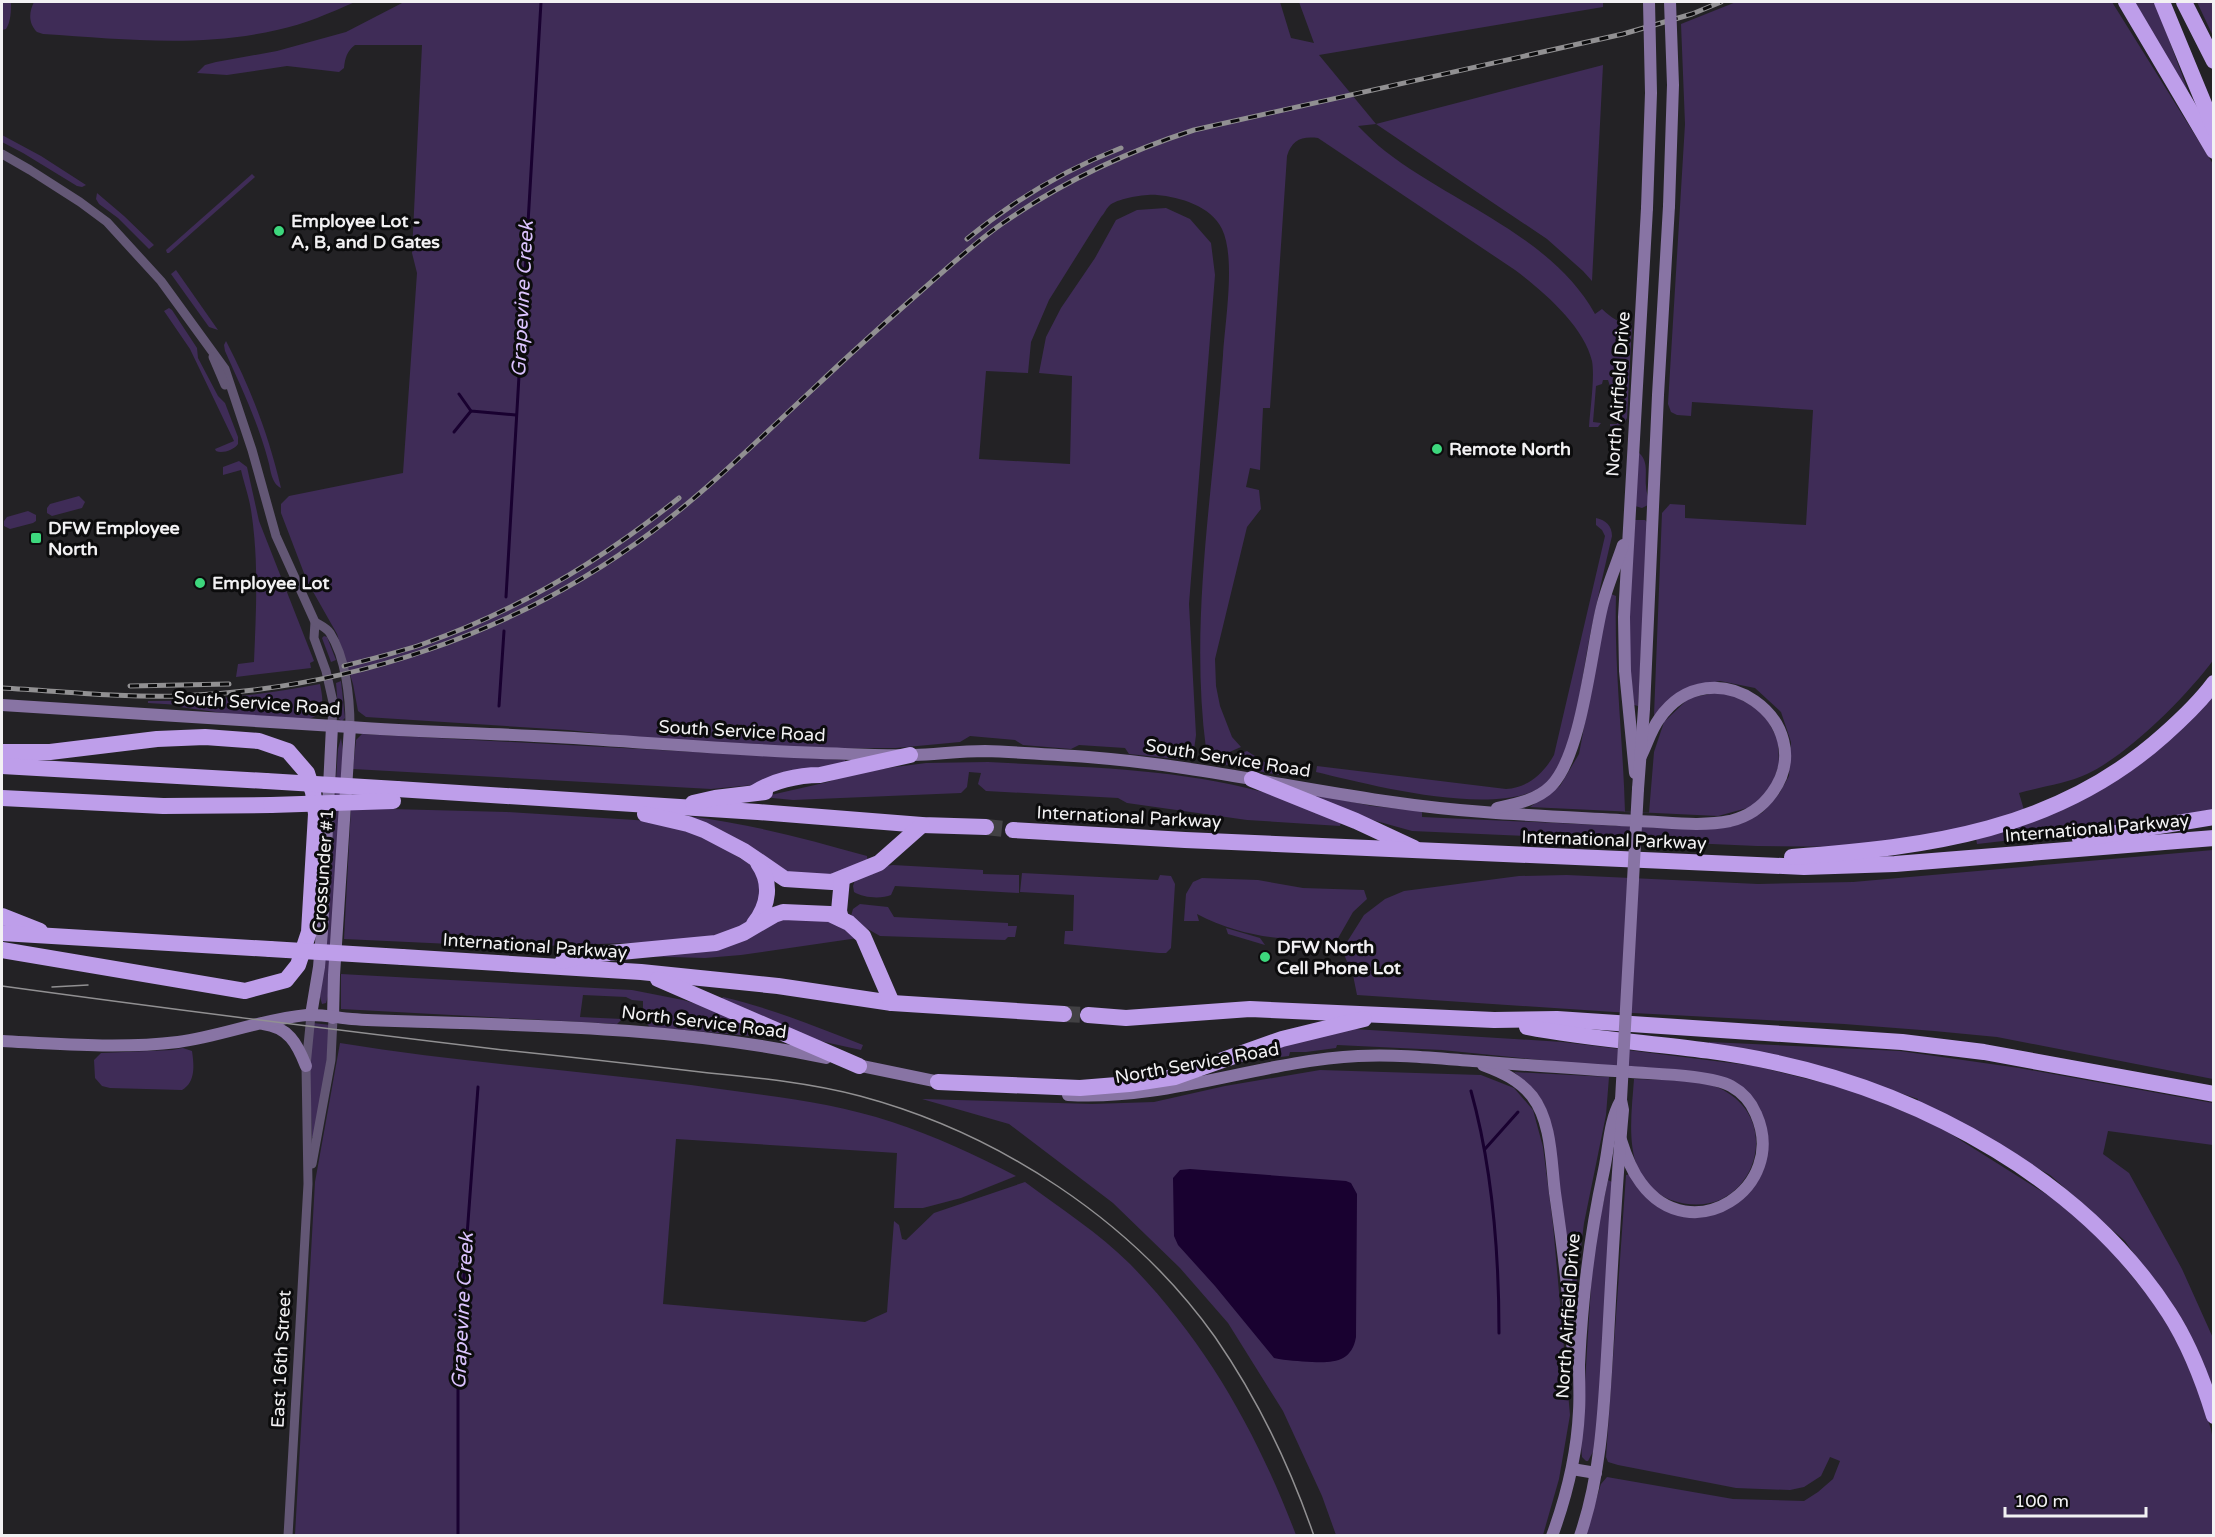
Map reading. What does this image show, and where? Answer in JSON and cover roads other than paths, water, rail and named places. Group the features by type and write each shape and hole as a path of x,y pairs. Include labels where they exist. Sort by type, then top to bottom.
{"highway":[{"path":"2126,2 2214,151"},
{"path":"2162,2 2214,128"},
{"path":"2184,2 2214,61"},
{"path":"1710,863 1890,849 1938,841 2013,821 2079,795 2130,763 2180,721 2214,683"},
{"path":"2,752 50,752 158,739 205,737 259,741 288,751 307,773 316,813 309,932 298,965 286,980 245,991 2,950"},
{"path":"675,807 715,798 754,793 762,788 807,775 820,775 910,755"},
{"path":"2,766 266,780 395,795"},
{"path":"1252,779 1356,821 1420,851"},
{"path":"2,798 163,806 271,805 423,791 986,828"},
{"path":"609,804 635,813 688,824 723,839 785,879 832,882 843,879 879,863 922,825"},
{"path":"1958,858 2214,817"},
{"name":"International Parkway","path":"1013,830 1420,851 1804,867 1847,867 2214,838"},
{"path":"752,928 762,913 768,892 764,873 756,861"},
{"path":"841,919 839,911 843,879"},
{"path":"547,965 589,955 710,944 731,938 784,912 830,914 864,936 892,1003"},
{"path":"2,916 49,935"},
{"name":"International Parkway","path":"2,933 640,972 778,986 892,1003 1064,1014"},
{"path":"640,972 859,1066"},
{"path":"1088,1015 1126,1018 1250,1009 1494,1020 1569,1020 1934,1044 2214,1094"},
{"path":"938,1082 999,1084 1029,1079 1129,1084 1175,1077 1282,1039 1392,1014"},
{"path":"1494,1020 1555,1032 1771,1061 1845,1080 1917,1108 1957,1128 2006,1157 2046,1185 2101,1230 2124,1253 2170,1315 2190,1351 2214,1416"}],"main road":[{"name":"North Airfield Drive","path":"1638,789 1625,670 1624,617 1647,208 1651,93 1648,2"},
{"name":"North Airfield Drive","path":"1580,1536 1596,1473 1603,1417 1623,1110 1621,1100 1669,206 1672,85 1670,2"},
{"path":"1478,812 1538,797 1550,787 1564,769 1579,720 1602,605 1628,530"},
{"path":"1478,812 1670,822 1731,821 1758,809 1771,795 1780,781 1784,756 1781,733 1764,708 1748,695 1718,687 1700,689 1681,697 1668,708 1656,722 1641,756"},
{"name":"South Service Road","path":"2,705 821,753 910,755 984,751 1116,759 1357,797 1478,812"},
{"name":"Crossunder #1","path":"311,1015 322,931 332,726"},
{"name":"Crossunder #1","path":"333,1018 351,727"},
{"name":"North Service Road","path":"2,1041 83,1045 154,1044 189,1040 258,1023 311,1015 333,1018 557,1026 710,1038 771,1046 938,1082 1003,1092 1108,1096 1146,1092 1317,1060 1358,1056 1470,1060 1676,1076 1730,1086 1745,1096 1760,1124 1761,1159 1744,1191 1726,1205 1714,1210 1688,1212 1670,1207 1656,1199 1642,1186 1631,1169 1621,1140"},
{"path":"258,1023 271,1025 288,1034 298,1046 306,1065"},
{"path":"1470,1060 1516,1080 1541,1111 1546,1128 1560,1230 1572,1350 1579,1365"},
{"name":"North Airfield Drive","path":"1552,1536 1572,1469 1579,1412 1579,1365 1593,1219 1614,1112 1621,1100"},
{"path":"1572,1469 1596,1473"}],"street":[{"path":"2,154 40,176 106,222 161,281 211,351 221,377 232,393 252,450 276,536 315,622 314,638 326,670 333,702 332,726"},
{"path":"315,622 329,631 343,667 349,695 351,727"},
{"name":"East 16th Street","path":"288,1536 308,1184 306,1065 311,1015"},
{"name":"East 16th Street","path":"308,1184 332,1060 333,1018"}],"waterway":[{"name":"Grapevine Creek","path":"506,597 541,2"},
{"path":"459,394 471,411 516,415"},
{"path":"454,432 471,411"},
{"name":"Grapevine Creek","path":"499,706 504,631"},
{"name":"Grapevine Creek","path":"458,1536 458,1357 478,1087"},
{"path":"1471,1091 1490,1181 1498,1272 1499,1333"},
{"path":"1485,1149 1518,1112"}],"tunnel":[{"path":"986,827 1013,830"},
{"path":"1064,1014 1088,1015"}],"tram line":[{"path":"52,987 88,985"},
{"path":"2,986 378,1035 804,1084 860,1096 911,1112 962,1133 1058,1186 1103,1219 1144,1255 1182,1295 1215,1337 1245,1384 1283,1458 1314,1536"}],"railway":[{"path":"2,688 158,696 244,691 307,682 368,668 429,650 488,627 545,599 600,567 674,515 965,252 1025,208 1071,181 1119,158 1194,130 1623,34 1692,14 1721,2"},
{"path":"967,239 1002,212 1059,176 1121,148"},
{"path":"344,666 423,644 458,631 525,600 589,563 679,498"},
{"path":"130,686 229,684"}],"place":[{"name":"Employee Lot - A, B, and D Gates","path":"279,231"},
{"name":"Remote North","path":"1437,449"},
{"name":"DFW Employee North","path":"36,538"},
{"name":"Employee Lot","path":"200,583"},
{"name":"DFW North Cell Phone Lot","path":"1265,957"}]}
